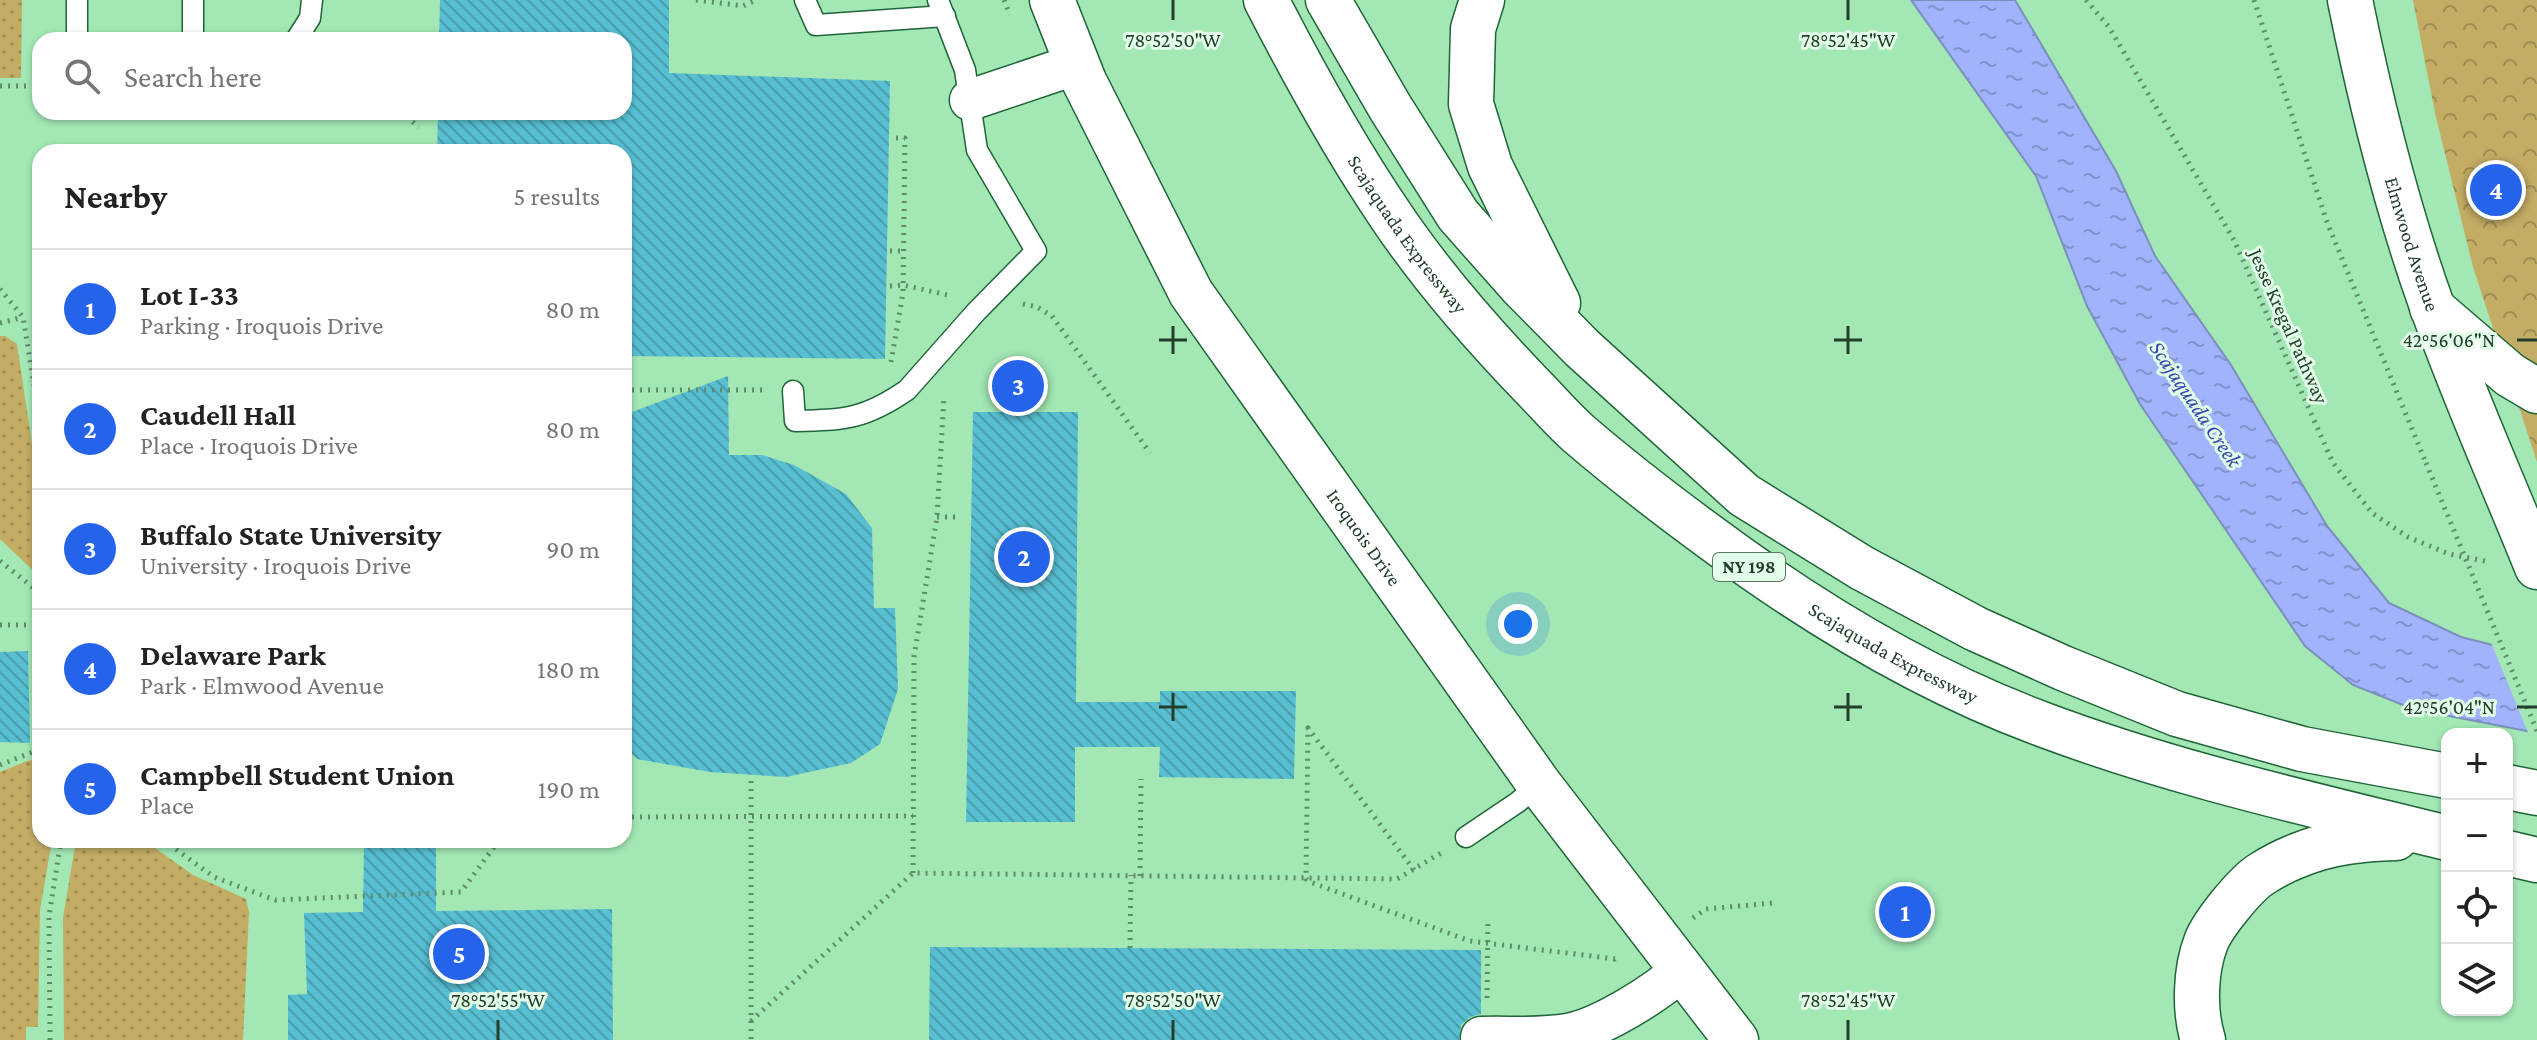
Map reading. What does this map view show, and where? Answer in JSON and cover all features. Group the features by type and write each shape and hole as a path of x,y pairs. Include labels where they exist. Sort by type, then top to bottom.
{"main road":[{"name":"Iroquois Drive","path":"1052,0 1077,64 1191,293 1539,784 1736,1040"},
{"name":"Scajaquada Expressway","path":"1266,0 1321,105 1393,219 1446,289 1499,351 1576,431 1664,504 1756,572 1852,633 1944,681 2038,723 2235,787 2441,836"},
{"name":"NY 198","path":"1328,0 1458,215 1582,348 1744,495 1862,568 1976,629 2177,714 2302,749 2441,775"},
{"path":"1482,0 1473,29 1471,104 1490,166 1582,348"},
{"name":"Elmwood Avenue","path":"2350,0 2366,82 2396,197 2432,308 2537,567"},
{"path":"2432,308 2510,375 2537,391"},
{"path":"2513,788 2537,793"},
{"path":"2203,1040 2198,1024 2198,977 2206,941 2230,907 2258,876 2297,855 2350,840 2441,837"},
{"path":"2513,854 2537,860"}],"street":[{"path":"970,100 1077,64"},
{"path":"1484,1019 1551,1036 1577,1032 1661,989 1682,970"}],"lane":[{"path":"77,0 77,32"},
{"path":"193,0 193,32"},
{"path":"303,32 310,18 312,0"},
{"path":"793,391 795,421 844,420 862,416 893,400 907,390 976,312 1036,251 977,150 965,70 942,8 816,25 805,0"},
{"path":"1466,837 1539,784"}],"path":[{"path":"696,0 743,6 756,0"},
{"name":"Jesse Kregal Pathway","path":"2086,0 2109,27 2234,240 2333,463 2372,513 2408,537 2449,554 2493,563"},
{"path":"2254,0 2327,222 2537,731"},
{"path":"0,86 32,86"},
{"path":"412,121 419,127"},
{"path":"894,138 905,138 904,238"},
{"path":"890,251 904,251"},
{"path":"890,286 903,285 957,297"},
{"path":"0,289 23,317 32,378"},
{"path":"1010,307 1024,304 1052,316 1150,453"},
{"path":"0,323 23,317"},
{"path":"913,873 914,657 937,517 945,389"},
{"path":"937,517 955,517"},
{"path":"0,561 32,587"},
{"path":"0,625 32,625"},
{"path":"751,1021 913,873 1306,879 1397,879 1417,869 1308,728 1306,879"},
{"path":"0,765 32,752"},
{"path":"1140,876 1141,779"},
{"path":"751,781 751,1040"},
{"path":"632,817 913,816"},
{"path":"50,1040 49,916 60,848"},
{"path":"174,848 214,877 275,900 461,892 493,848"},
{"path":"1130,948 1131,875"},
{"path":"1306,879 1315,885 1470,941 1615,959 1622,953"},
{"path":"1688,922 1706,909 1773,903"},
{"path":"1484,1019 1488,920"}],"green space":[{"path":"0,0 22,0 21,78 0,78"},
{"path":"2413,0 2537,0 2537,462 2473,267 2435,113"},
{"path":"0,336 5,336 17,344 32,444 32,569 0,539"},
{"path":"32,760 32,848 51,848 40,910 38,1027 26,1027 26,1040 0,1040 0,772"},
{"path":"75,848 155,848 193,875 246,899 249,912 243,1040 64,1040 63,918"}],"water":[{"name":"Scajaquada Creek","path":"1911,0 2015,0 2116,171 2155,256 2231,365 2327,526 2389,603 2461,637 2537,656 2537,733 2413,709 2353,685 2305,646 2140,404 2087,306 2036,176"}],"pier":[{"path":"2490,640 2537,652 2537,737 2529,735"}],"building":[{"path":"440,0 669,0 669,73 890,81 885,359 632,356 632,144 437,144 438,120 632,120 632,32 439,32"},
{"path":"728,376 729,455 762,455 794,465 846,494 872,528 874,608 895,608 898,689 880,744 851,763 786,777 710,772 637,759 632,754 632,412"},
{"path":"973,412 1078,412 1076,702 1160,702 1160,691 1296,691 1294,779 1159,777 1160,747 1075,747 1075,822 966,822"},
{"path":"28,651 30,743 0,742 0,652"},
{"path":"364,848 436,848 436,911 612,909 613,1040 288,1040 288,995 307,994 304,913 363,912"},
{"path":"930,947 1481,950 1481,1014 1470,1017 1461,1025 1459,1040 929,1040"}],"place":[{"name":"Delaware Park","path":"2496,190"},
{"name":"Buffalo State University","path":"1018,386"},
{"name":"Caudell Hall","path":"1024,557"},
{"name":"Lot I-33","path":"1905,912"},
{"name":"Campbell Student Union","path":"459,954"}]}
